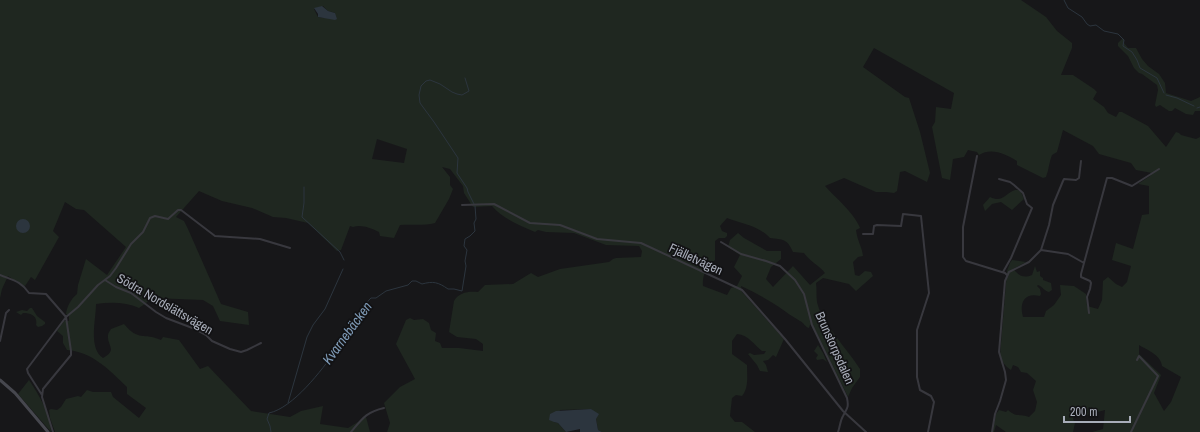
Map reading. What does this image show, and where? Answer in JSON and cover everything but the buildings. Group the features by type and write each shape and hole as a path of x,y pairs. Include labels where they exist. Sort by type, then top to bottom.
{"main road":[{"path":"0,380 14,393 48,432"}],"street":[{"path":"977,156 963,227 963,257 966,261 1007,274"},
{"path":"992,432 995,414 1006,380 1005,372 998,352 1004,287 1007,274 1029,262 1041,250 1049,225 1053,205 1063,181 1064,179 1076,180 1079,178 1081,161"},
{"path":"1089,313 1087,297 1091,283 1090,281 1081,277 1108,178 1110,177 1132,186 1159,169"},
{"path":"999,180 1010,182 1014,185 1023,193 1027,204 1032,208 1011,258 1003,272"},
{"name":"Fjälletvägen","path":"462,205 494,204 530,223 560,225 597,239 640,243 742,290 785,339 845,413 866,432"},
{"path":"53,432 42,395 27,369 66,317 78,307 116,268 131,244 143,232 150,218 155,216 168,219 178,210 183,212 215,236 260,239 290,248"},
{"path":"862,234 873,234 874,226 877,225 901,226 903,214 921,216 929,293 917,326 917,377 920,390 931,396 934,402 928,432"},
{"name":"Brunstorpsdalen","path":"721,242 741,254 780,266 799,286 804,294 812,325 847,398 848,407 838,432"},
{"path":"1041,250 1068,254 1084,263"},
{"path":"0,275 16,280 26,288 29,293 46,294 66,317 71,355 43,389 42,395"},
{"name":"Södra Nordslättsvägen","path":"105,280 116,287 131,293 166,318 195,328 206,334 212,341 230,349 240,352 261,343"},
{"path":"0,341 6,313 9,310"},
{"path":"1131,432 1158,376 1139,356 1137,360"},
{"path":"351,432 365,416 375,410 384,408"}],"shaded area":[{"path":"0,0 1021,0 1046,17 1057,31 1072,43 1072,48 1061,75 1073,75 1094,89 1097,92 1093,99 1104,107 1108,113 1116,117 1119,112 1122,112 1148,126 1166,147 1176,132 1196,139 1200,137 1200,432 1092,432 1103,429 1105,410 1083,416 1074,416 1073,419 1075,423 1073,432 1006,432 996,425 994,432 992,432 996,414 999,410 1006,412 1008,410 1016,415 1029,417 1035,411 1037,402 1033,390 1036,381 1027,373 1021,372 1018,367 1013,365 1011,370 1004,364 1000,355 1007,271 1010,263 1012,260 1026,262 1013,269 1019,275 1024,276 1032,275 1035,266 1037,272 1040,271 1040,276 1043,280 1051,283 1052,290 1049,292 1038,285 1037,286 1040,289 1041,294 1040,296 1030,296 1024,300 1022,303 1023,317 1044,317 1046,311 1054,305 1061,295 1060,285 1074,286 1086,294 1087,306 1098,309 1102,300 1103,281 1108,277 1122,287 1127,282 1131,266 1112,260 1116,243 1133,249 1142,215 1149,214 1149,186 1138,184 1152,173 1136,170 1131,163 1099,154 1093,146 1063,130 1057,152 1052,155 1046,177 1043,178 1017,165 1017,161 998,152 988,152 979,155 977,152 968,150 964,157 953,159 950,180 942,178 932,127 935,122 936,107 951,109 954,93 874,48 863,67 905,97 909,98 920,132 930,173 927,182 905,171 900,172 897,191 894,193 876,192 844,178 825,186 850,212 860,228 856,230 863,256 858,257 853,262 855,275 859,276 865,271 871,272 873,276 856,291 849,284 823,278 816,283 817,302 824,318 860,369 860,377 852,388 848,397 812,324 809,328 774,304 741,286 742,292 784,339 776,357 773,355 768,360 763,361 768,372 760,371 748,354 764,354 766,351 762,351 745,336 737,334 732,341 732,354 747,365 747,385 742,396 736,395 732,398 730,416 735,422 742,422 755,432 602,432 598,430 596,419 591,409 560,410 554,422 558,423 566,432 387,432 390,423 384,403 400,387 415,379 396,344 406,320 410,318 414,320 423,319 429,323 431,330 436,333 435,341 440,343 442,348 459,348 483,351 483,344 476,339 457,337 449,332 454,301 461,294 478,292 485,285 513,284 531,273 538,277 560,269 609,262 616,258 641,257 642,251 639,246 606,245 574,233 546,232 538,230 535,232 506,218 492,206 473,207 464,193 463,186 450,169 442,167 450,177 450,185 453,189 435,223 422,225 400,225 394,238 380,236 379,232 366,227 350,226 341,250 337,251 308,223 286,218 273,217 252,208 222,201 199,191 176,217 184,221 221,304 248,312 249,325 220,321 213,306 203,300 153,298 139,308 118,303 96,304 94,341 98,353 103,358 110,353 111,350 108,339 109,332 111,329 124,324 129,330 138,335 161,340 163,337 179,340 200,369 208,366 251,411 290,417 301,411 323,406 320,424 348,428 366,417 370,432 55,432 49,410 57,410 66,399 78,396 81,397 87,390 93,392 111,392 113,397 139,418 146,408 127,394 127,387 100,363 85,354 67,350 63,343 63,336 57,331 64,321 69,321 69,316 66,314 70,303 77,294 78,285 86,259 107,275 126,247 84,210 76,209 65,202 53,231 59,237 35,280 31,277 25,286 8,276 0,298","holes":["323,6 328,11 335,13 335,17 318,17 314,9","377,139 407,149 404,163 372,159","727,218 760,230 770,238 784,240 789,244 793,252 804,253 825,273 810,285 793,266 773,287 766,279 771,267 781,259 781,251 767,251 738,233 730,240 728,247 740,255 734,267 742,276 737,286 731,288 727,295 703,286 705,272 715,260 715,241 719,238 725,238 727,236 727,233 722,231 720,226","1139,345 1156,356 1161,362 1162,366 1181,377 1171,402 1164,411 1154,393 1161,375 1139,354"]},
{"path":"322,6 328,11 335,13 337,19 335,20 318,17 318,14 314,8"},
{"path":"1124,39 1124,43 1128,48 1136,48 1148,66 1159,74 1165,83 1166,93 1191,101 1200,97 1200,111 1195,111 1193,115 1186,114 1175,108 1172,111 1169,111 1160,105 1156,107 1155,105 1158,90 1157,85 1134,68 1128,56 1118,46 1118,43"},
{"path":"1015,190 1021,192 1024,199 1012,210 1001,202 992,204 985,211 983,205 990,197 998,199"},
{"path":"23,219 28,221 30,226 28,231 23,233 18,231 16,226 18,221"},
{"path":"32,308 37,316 45,322 45,324 38,327 36,325 35,317 31,314 23,313 21,315 16,312 22,310 27,311"},
{"path":"818,345 827,362 823,359 817,360 816,358 818,355 814,351"},
{"path":"29,380 40,398 49,419 51,432 18,394"},
{"path":"591,409 599,414 596,419 598,430 602,432 580,432 580,429 566,432 558,423 549,420 550,414 556,411"}],"waterway":[{"path":"1064,0 1068,8 1082,17 1090,26 1096,25 1104,31 1118,34 1124,40 1123,46 1132,52 1140,68 1157,78 1164,93"},
{"name":"Kvarnebäcken","path":"465,78 469,91 462,95 452,92 440,84 430,80 426,81 421,86 419,95 420,103 458,158 457,173 467,188 474,204"},
{"path":"1166,95 1177,98 1194,106"},
{"path":"304,187 302,217 340,252 344,260"},
{"name":"Kvarnebäcken","path":"271,432 267,419 269,413 288,404 323,368 336,350 344,334 356,325 364,307 371,298 376,298 386,291 408,285 412,281 422,284 435,283 448,289 462,291 467,250 464,246 465,239 475,231 475,206"},
{"path":"288,403 307,337 313,325 325,309 343,269"}]}
